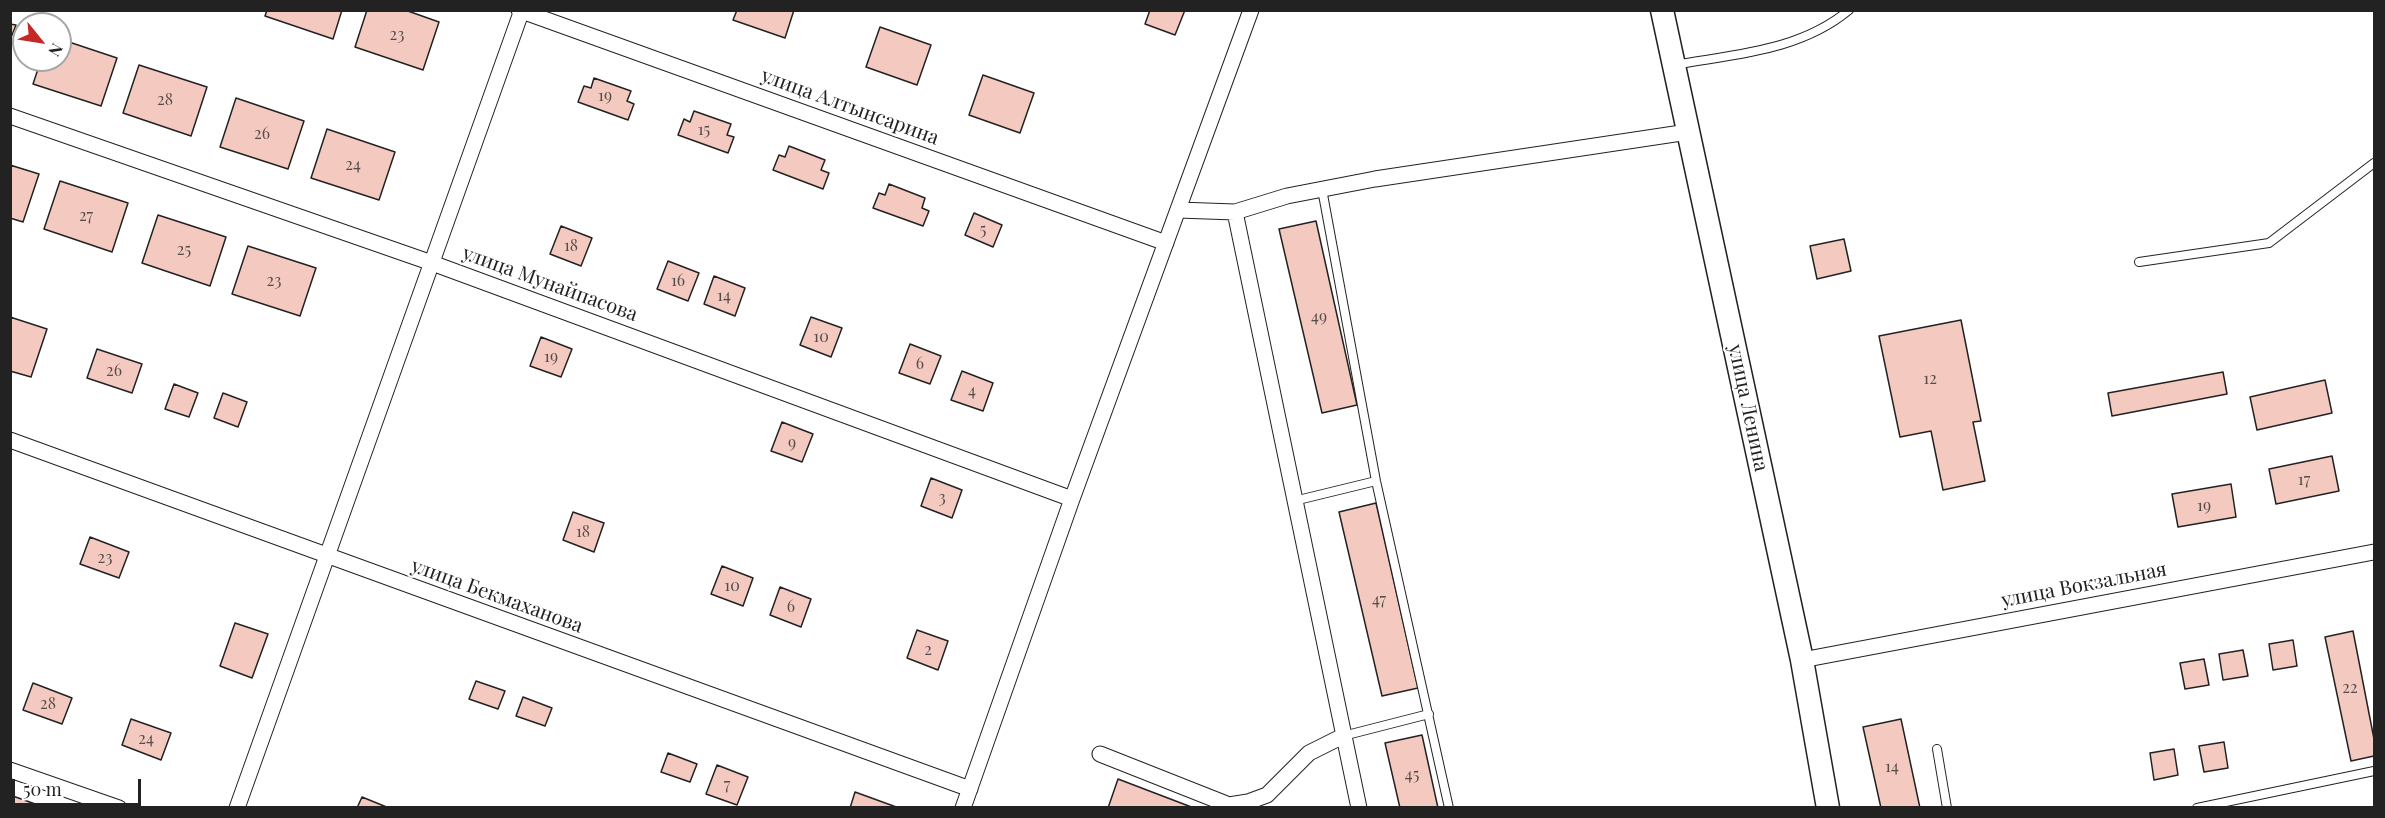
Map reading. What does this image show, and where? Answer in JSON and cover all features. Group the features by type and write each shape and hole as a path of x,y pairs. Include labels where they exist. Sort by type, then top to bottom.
{"street":[{"path":"963,807 1072,499 1251,10"},
{"name":"улица Ленина","path":"1662,10 1802,660 1828,807"},
{"path":"237,807 521,11"},
{"name":"улица Алтынсарина","path":"521,11 1166,243"},
{"name":"улица Мунайпасова","path":"10,116 432,263 1072,499"},
{"path":"1178,210 1235,212 1287,196 1322,189 1688,132"},
{"path":"1235,212 1359,807"},
{"name":"улица Бекмаханова","path":"10,440 970,789"},
{"name":"улица Вокзальная","path":"1802,660 2374,552"},
{"path":"1100,754 1229,805 1248,802 1267,795 1309,753 1343,736"},
{"path":"10,770 119,807"}],"lane":[{"path":"1674,65 1787,44 1830,26 1849,10"},
{"path":"2139,262 2269,243 2374,162"},
{"path":"1322,189 1376,481 1449,807"},
{"path":"1294,501 1376,481"},
{"path":"1343,736 1429,714"},
{"path":"1937,749 1947,807"},
{"path":"2197,807 2374,771"}],"building":[{"path":"267,10 342,10 333,39 265,16"},
{"path":"367,10 405,10 439,22 423,70 355,47"},
{"path":"737,10 794,10 785,38 733,20"},
{"path":"1150,10 1185,10 1175,35 1145,24"},
{"path":"10,24 12,24 12,35 10,40"},
{"path":"880,27 931,45 917,85 866,67"},
{"path":"72,43 117,58 101,106 33,84 37,72 72,72"},
{"path":"139,65 207,87 191,136 123,113"},
{"path":"983,75 1034,93 1020,133 969,115"},
{"path":"594,78 631,91 627,101 634,104 628,120 578,102 584,86 591,88"},
{"path":"236,98 304,121 288,169 220,147"},
{"path":"694,111 731,124 727,135 734,137 728,153 678,135 684,119 690,122"},
{"path":"327,129 395,152 379,200 311,178"},
{"path":"789,146 825,160 821,170 829,173 823,189 773,170 779,155 785,157"},
{"path":"10,165 39,174 23,222 10,218"},
{"path":"60,181 128,203 112,252 44,229"},
{"path":"889,184 925,198 922,208 929,211 923,226 873,208 879,193 885,195"},
{"path":"974,213 1002,225 993,247 965,235"},
{"path":"158,215 226,237 210,286 142,263"},
{"path":"1316,221 1357,405 1322,413 1279,229"},
{"path":"561,226 592,238 581,266 550,254"},
{"path":"1844,239 1851,271 1817,279 1810,246"},
{"path":"248,246 316,268 300,316 232,294"},
{"path":"668,261 699,273 688,301 657,289"},
{"path":"714,276 745,288 735,316 704,304"},
{"path":"10,317 47,329 31,377 10,371"},
{"path":"811,317 842,328 831,357 800,345"},
{"path":"1961,320 1981,421 1973,422 1985,481 1943,490 1931,431 1900,437 1879,336"},
{"path":"541,337 572,349 561,377 530,366"},
{"path":"910,344 941,356 930,384 899,373"},
{"path":"97,349 142,364 132,393 87,378"},
{"path":"962,371 993,383 983,411 951,400"},
{"path":"2223,372 2227,394 2112,416 2108,393"},
{"path":"2325,380 2332,413 2257,430 2250,397"},
{"path":"174,384 198,393 189,417 165,409"},
{"path":"223,393 247,402 238,427 214,418"},
{"path":"782,422 813,434 802,462 771,451"},
{"path":"2332,456 2339,491 2276,504 2269,469"},
{"path":"931,478 962,490 952,518 921,506"},
{"path":"2231,484 2236,517 2178,527 2172,494"},
{"path":"1376,503 1418,688 1382,696 1339,512"},
{"path":"573,512 604,523 594,552 563,540"},
{"path":"90,537 129,552 119,578 80,564"},
{"path":"722,566 753,578 743,606 711,594"},
{"path":"780,587 811,599 801,627 770,615"},
{"path":"235,623 268,634 252,678 220,666"},
{"path":"917,630 948,641 938,670 907,658"},
{"path":"2353,631 2374,739 2374,756 2351,761 2325,637"},
{"path":"2293,640 2297,666 2273,670 2269,644"},
{"path":"2243,650 2248,676 2223,680 2219,654"},
{"path":"2204,659 2209,685 2185,689 2180,663"},
{"path":"476,681 505,691 498,709 469,699"},
{"path":"33,683 72,698 62,724 23,710"},
{"path":"523,697 552,708 545,726 516,716"},
{"path":"131,719 171,733 161,760 122,745"},
{"path":"1901,719 1920,808 1881,808 1863,727"},
{"path":"1422,735 1438,808 1400,808 1385,743"},
{"path":"2224,742 2228,768 2204,772 2199,746"},
{"path":"2174,749 2178,775 2154,780 2150,753"},
{"path":"668,753 697,764 690,782 661,772"},
{"path":"717,765 748,777 737,805 706,794"},
{"path":"1118,779 1194,808 1108,808"},
{"path":"855,792 899,808 850,808"},
{"path":"10,795 38,805 37,808 10,808"},
{"path":"362,797 389,808 357,808"}]}
